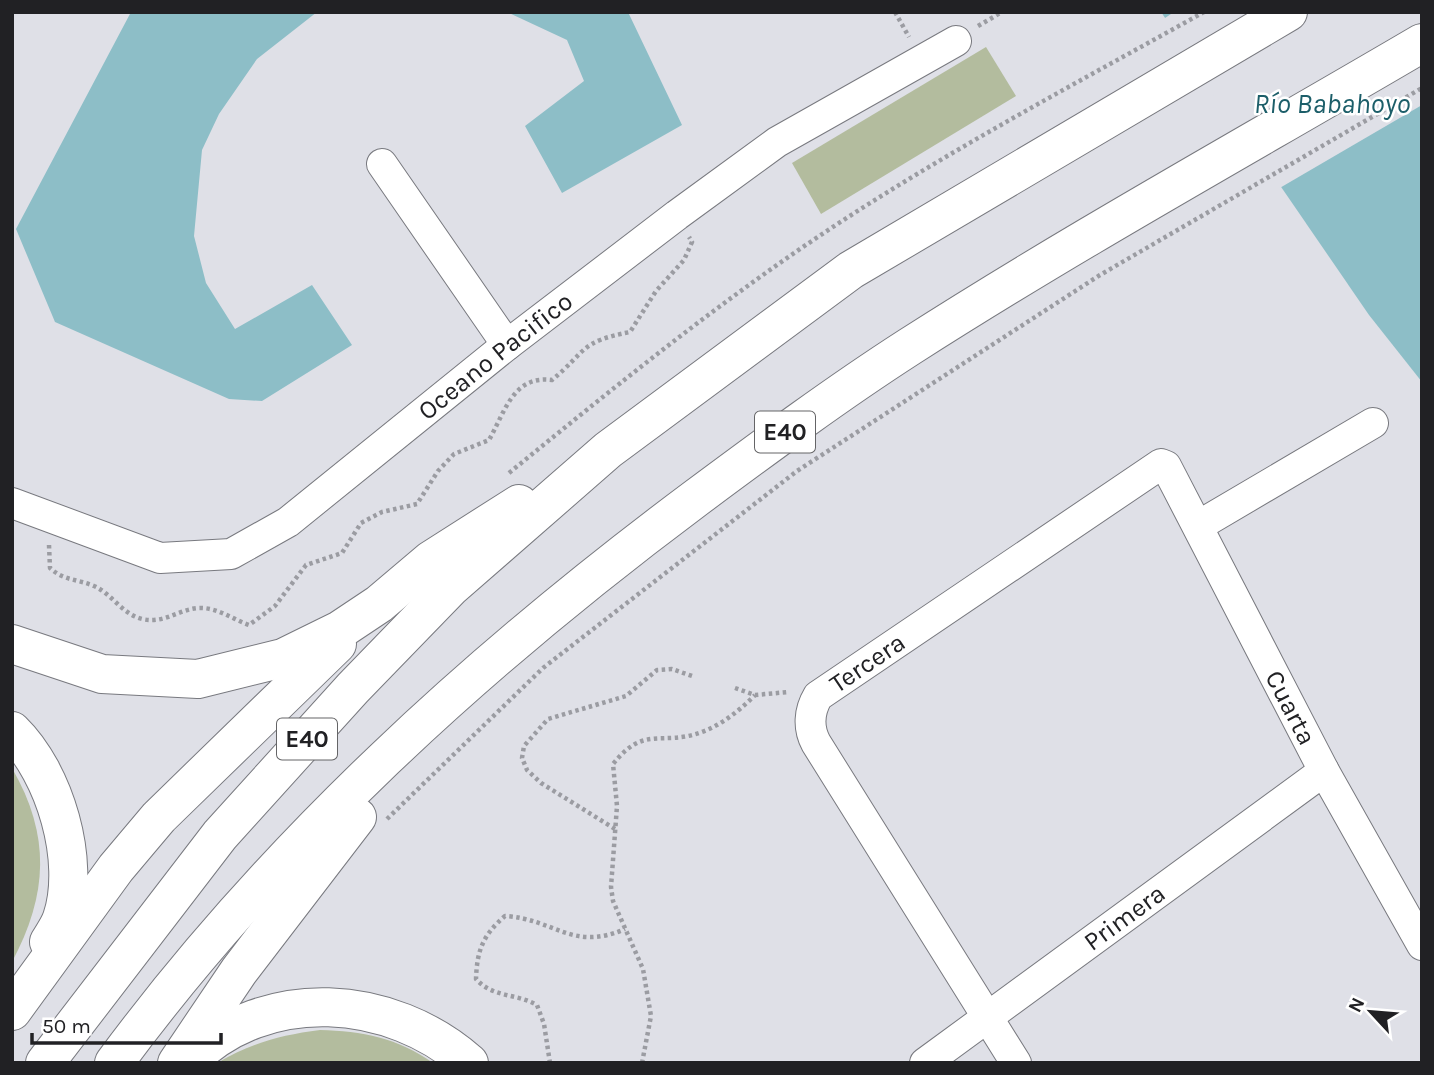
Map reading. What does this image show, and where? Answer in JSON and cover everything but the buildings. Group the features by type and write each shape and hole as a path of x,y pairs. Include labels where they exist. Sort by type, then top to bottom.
{"highway":[{"name":"E40","path":"45,1063 220,835 353,688 450,588 608,450 851,270 1288,12"},
{"name":"E40","path":"114,1063 197,955 284,860 367,776 493,659 609,563 803,418 911,346 1097,233 1422,43"},
{"path":"12,1011 116,868 159,817 379,604 431,560 459,541 608,450"},
{"path":"12,644 102,674 198,679 283,658 340,630 379,604"},
{"path":"177,1063 239,971 334,845 493,659"},
{"path":"12,731 39,767 52,792 63,827 67,859 62,918 12,1011"},
{"path":"187,1063 245,1022 307,1007 368,1010 397,1018 445,1043 469,1063"}],"street":[{"name":"Oceano Pacifico","path":"12,503 160,558 231,554 288,522 507,345 777,142 956,41"},
{"path":"382,164 507,345"},
{"path":"1198,526 1373,423"},
{"name":"Tercera","path":"1016,1063 810,731 812,705 817,696 1154,466 1166,466"},
{"name":"Cuarta","path":"1166,466 1324,771 1422,945"},
{"name":"Primera","path":"925,1063 1324,771"}],"path":[{"path":"506,476 680,334 842,222 1015,115 1204,12"},
{"path":"382,826 543,668 797,471 1100,275 1422,88"},
{"path":"615,829 541,783 527,770 522,758 524,746 548,719 626,696 657,670 672,669 692,676"},
{"path":"734,688 755,695 801,691 817,696"},
{"path":"642,1063 650,1016 642,969 611,887 617,806 613,764 627,747 643,739 673,738 702,732 737,713 755,695"},
{"path":"550,1063 544,1024 537,1005 524,998 492,992 476,979 478,953 484,937 505,916 534,920 582,939 605,937 625,929"}],"green space":[{"path":"986,47 1016,96 821,214 792,163"},
{"path":"12,768 34,817 40,865 33,913 12,962"},
{"path":"320,1030 350,1032 393,1042 433,1063 217,1063 267,1041"}],"water":[{"path":"131,12 317,12 257,59 219,114 202,150 194,236 206,283 235,329 312,285 352,345 262,401 229,399 55,322 16,229"},
{"path":"507,12 628,12 682,125 562,193 525,126 584,81 567,40"},
{"name":"Río Babahoyo","path":"1161,12 1422,12 1422,382 1369,315"}],"pier":[{"path":"1174,12 1422,12 1422,105 1278,189 1162,20"}]}
